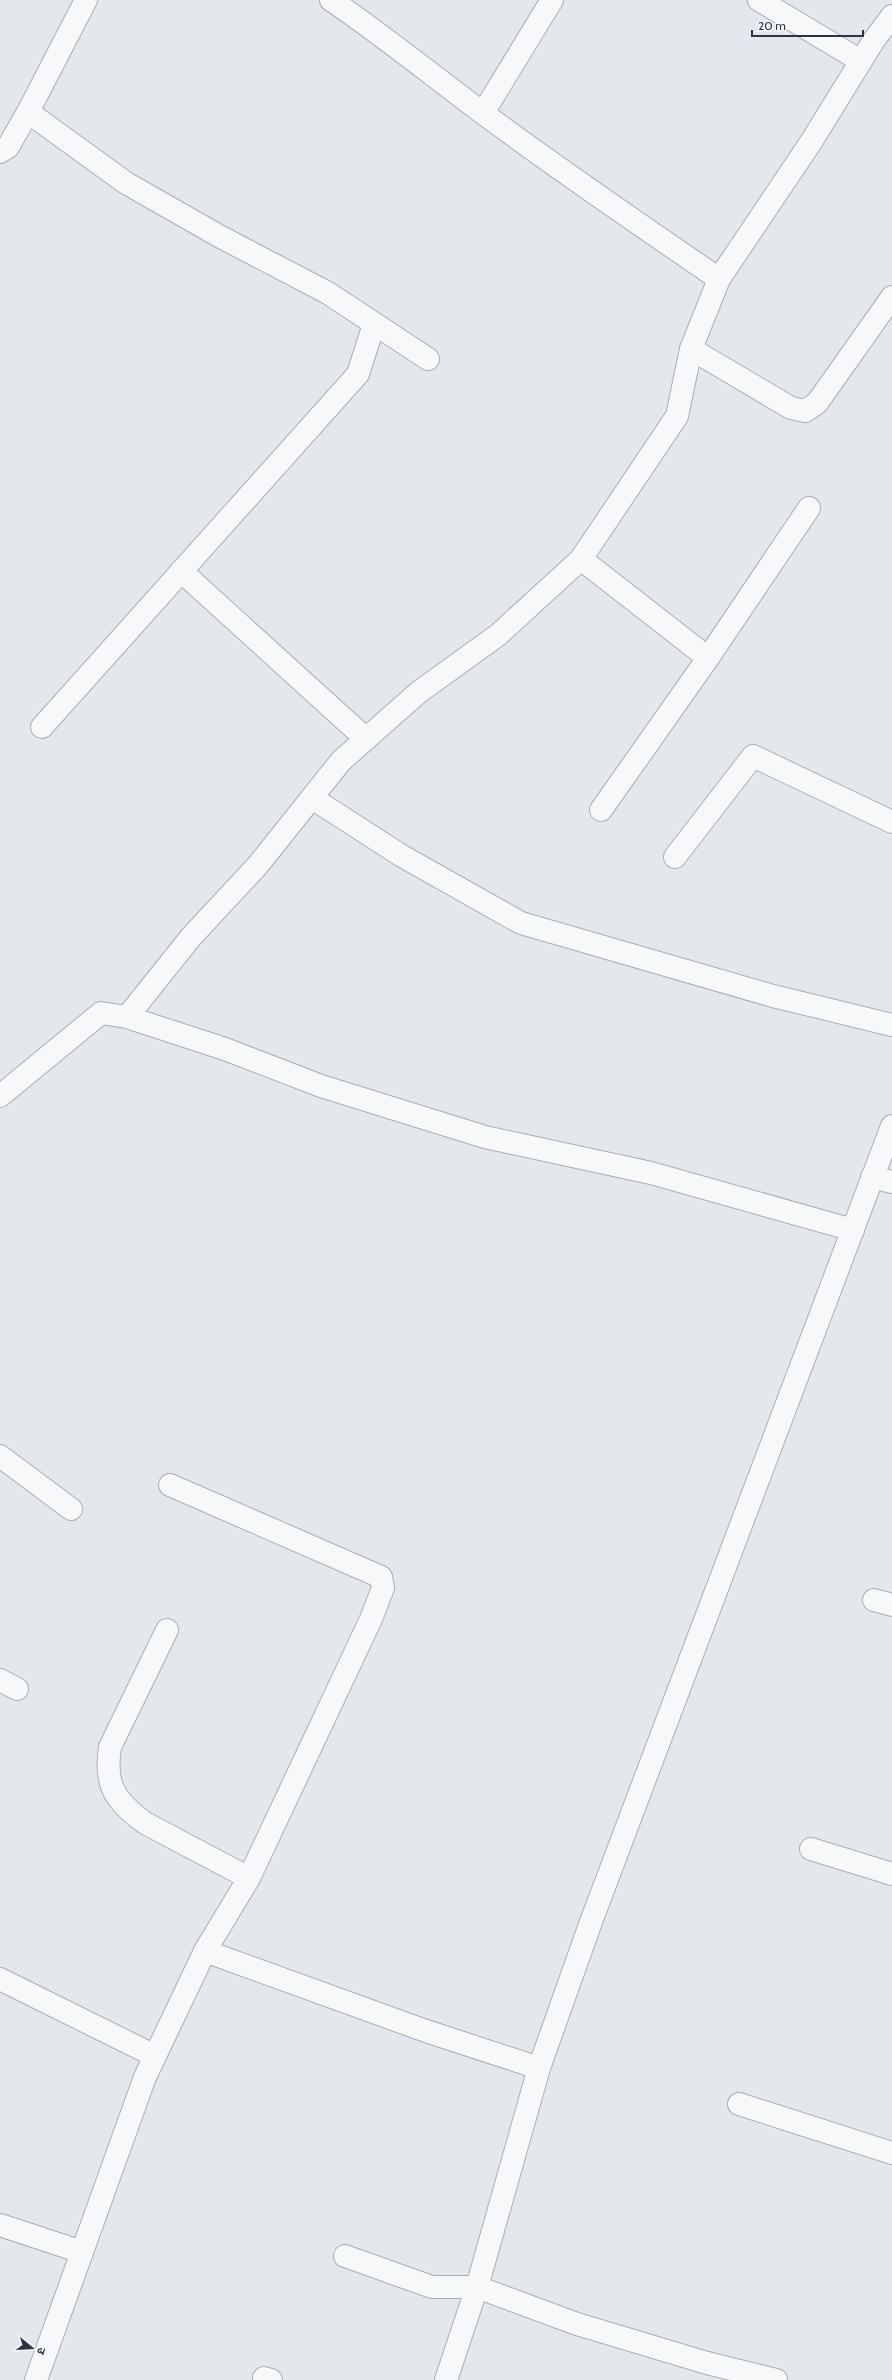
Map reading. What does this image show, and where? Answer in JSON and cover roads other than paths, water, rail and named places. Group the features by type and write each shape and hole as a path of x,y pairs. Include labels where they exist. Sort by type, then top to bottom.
{"street":[{"path":"0,152 8,147 28,112 86,0"},
{"path":"331,0 382,35 483,114 593,193 719,279"},
{"path":"483,114 552,0"},
{"path":"759,0 861,61"},
{"path":"127,1017 191,937 258,865 341,761 419,692 498,635 581,559 677,416 691,349 719,279 811,142 861,61 892,16"},
{"path":"28,112 126,183 219,236 328,293 428,359"},
{"path":"691,349 791,408 804,411 817,403 892,297"},
{"path":"42,727 358,374 374,324"},
{"path":"601,810 708,658 809,508"},
{"path":"581,559 708,658"},
{"path":"181,571 366,740"},
{"path":"675,857 753,756 892,822"},
{"path":"312,798 402,856 521,923 774,996 892,1025"},
{"path":"0,1096 101,1013 127,1017 225,1049 321,1086 485,1137 651,1173 853,1230"},
{"path":"446,2380 477,2287 539,2068 592,1919 853,1230 882,1180 892,1126"},
{"path":"0,1456 71,1509"},
{"path":"36,2380 145,2076 205,1951 248,1878 371,1619 383,1588 381,1577 170,1485"},
{"path":"167,1630 110,1747 107,1766 108,1780 124,1806 144,1823 248,1878"},
{"path":"811,1849 892,1874"},
{"path":"205,1951 426,2032 539,2068"},
{"path":"0,1979 155,2056"},
{"path":"739,2104 892,2153"},
{"path":"0,2224 82,2252"},
{"path":"345,2256 432,2286 477,2287 577,2324 708,2363 776,2380"}]}
